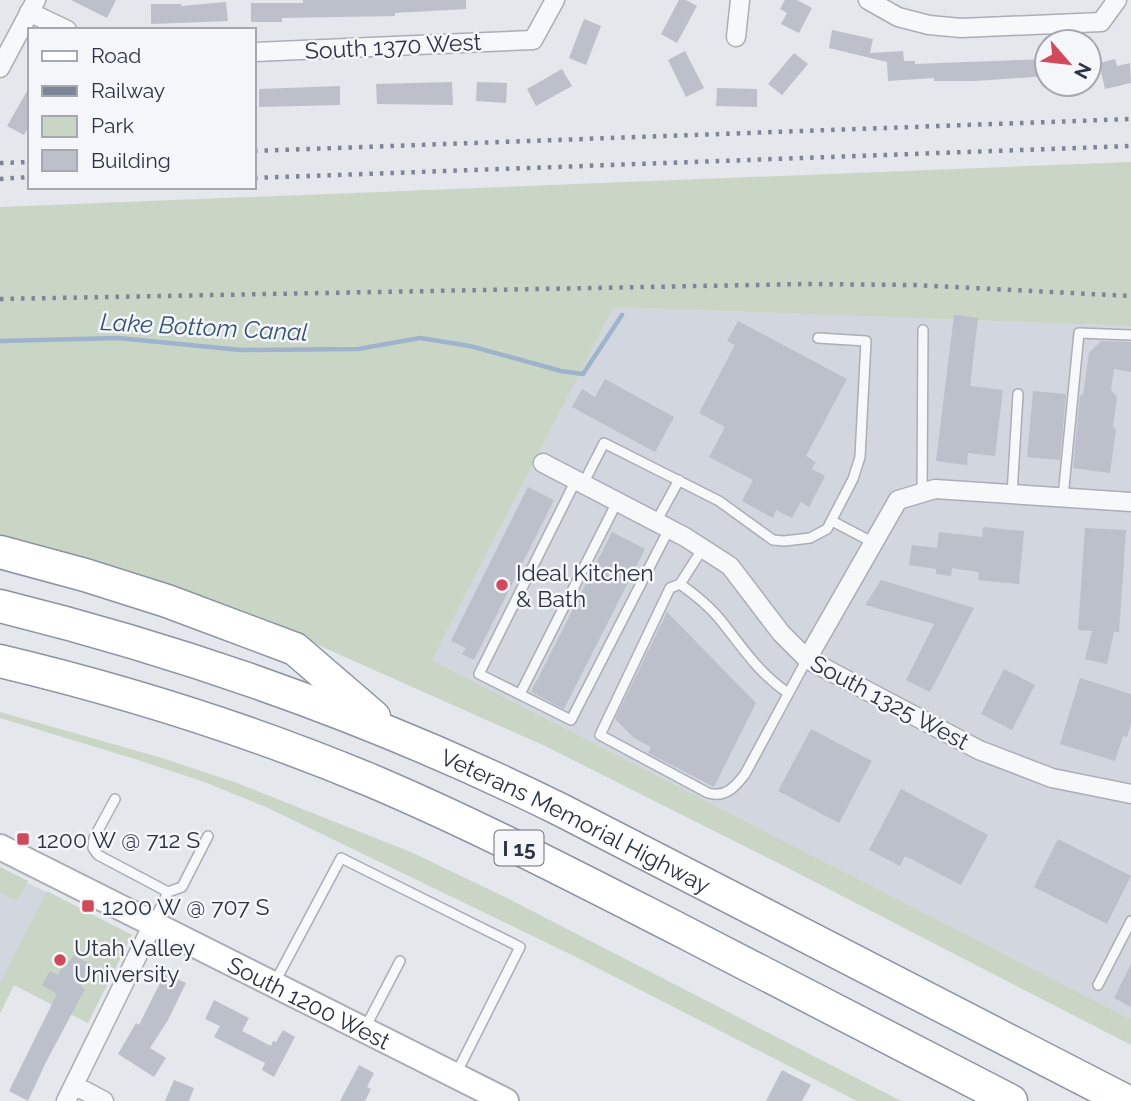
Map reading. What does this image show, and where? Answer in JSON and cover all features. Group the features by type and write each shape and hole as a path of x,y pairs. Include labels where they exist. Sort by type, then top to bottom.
{"highway":[{"path":"0,552 167,601 295,649 394,733"},
{"name":"Veterans Memorial Highway","path":"0,606 191,659 394,733 561,810 1126,1101"},
{"name":"I 15","path":"0,661 94,685 193,715 391,789 536,857 1011,1101"}],"main road":[{"name":"South 1200 West","path":"0,847 455,1075 478,1095 506,1101"}],"street":[{"name":"South 1370 West","path":"256,52 533,40 555,0"},
{"path":"736,37 740,0"},
{"path":"867,0 898,17 929,25 961,28 1101,22 1118,0"},
{"path":"0,68 32,6 63,28"},
{"name":"South 1325 West","path":"543,463 663,525 730,566 781,633 807,659 979,750 1052,778 1131,794"},
{"path":"807,659 898,500 928,491 1131,502"},
{"path":"104,1101 70,1093 153,924"}],"lane":[{"path":"923,330 928,491"},
{"path":"1063,497 1079,334 1131,335"},
{"path":"679,480 663,525 571,720 479,674 579,482 604,443 679,480 719,502 773,540 810,538 827,528 853,479 860,457 866,341 818,338"},
{"path":"1012,494 1018,394"},
{"path":"520,694 617,502"},
{"path":"832,521 874,543"},
{"path":"703,548 680,584 670,588 600,735 716,795 726,793 736,786 745,774 807,659"},
{"path":"680,584 707,605 753,663 788,693"},
{"path":"114,799 94,838 93,848 98,855 168,892"},
{"path":"153,924 168,892 182,887 208,836"},
{"path":"274,984 341,858 520,947 455,1075"},
{"path":"1098,985 1131,921"},
{"path":"364,1030 400,961"}],"shaded area":[{"path":"614,307 1131,326 1131,1019 432,660"},
{"name":"Utah Valley University","path":"0,869 132,935 88,1023 14,985 0,1013"}],"green space":[{"path":"1131,162 1131,326 614,307 432,660 1131,1019 1131,1045 545,746 273,625 0,537 0,207"},
{"path":"0,712 162,758 237,783 413,853 507,898 901,1101 857,1101 576,957 266,807 202,781 0,718"},
{"path":"0,867 28,881 17,901 0,892"},
{"name":"Utah Valley University","path":"47,891 132,935 88,1023 14,985 0,1013 0,983"}],"building":[{"path":"71,0 116,0 107,18"},
{"path":"303,0 466,0 466,9 395,13 395,16 282,18 282,22 251,22 251,3 303,3"},
{"path":"679,0 686,0 697,6 677,43 661,34"},
{"path":"785,0 797,0 812,8 799,33 781,24 787,13 780,9"},
{"path":"226,2 228,21 151,24 151,4 181,6"},
{"path":"584,19 601,26 586,65 569,58"},
{"path":"832,30 873,39 870,53 903,51 904,61 915,61 915,64 1033,60 1033,77 975,81 934,81 934,78 888,81 887,62 829,48"},
{"path":"685,51 704,88 686,97 668,60"},
{"path":"794,53 808,64 782,95 768,84"},
{"path":"1115,59 1117,66 1130,63 1131,83 1105,89 1103,62"},
{"path":"562,69 572,86 536,106 527,89"},
{"path":"452,82 453,105 377,104 376,84"},
{"path":"477,82 507,83 506,103 476,101"},
{"path":"340,86 340,105 259,107 259,89"},
{"path":"717,88 757,89 757,107 716,106"},
{"path":"28,89 28,128 24,135 7,126"},
{"path":"954,315 978,318 970,386 1003,390 995,456 968,453 967,465 936,461"},
{"path":"738,321 847,379 806,456 816,462 812,469 825,476 809,507 801,502 792,518 776,510 773,518 742,501 753,480 709,457 725,427 699,413 735,345 727,341"},
{"path":"1101,341 1131,342 1131,372 1114,369 1111,390 1117,397 1113,427 1116,430 1110,473 1073,468 1080,395 1083,395 1089,353"},
{"path":"605,379 674,417 655,452 572,407 582,389 595,397"},
{"path":"1033,391 1066,394 1060,460 1027,457"},
{"path":"528,487 554,500 474,660 462,654 466,648 451,641"},
{"path":"983,527 1024,531 1019,584 978,580 979,572 952,568 951,576 936,574 936,569 909,565 912,545 937,548 939,532 982,537"},
{"path":"1085,528 1126,530 1119,632 1114,632 1107,664 1085,659 1092,631 1078,630"},
{"path":"612,532 645,549 564,709 531,692"},
{"path":"881,580 974,608 930,692 906,680 934,624 865,605"},
{"path":"667,612 756,703 714,787 648,753 651,747 634,738 615,719"},
{"path":"1004,669 1035,685 1012,730 981,714"},
{"path":"1080,678 1131,694 1131,724 1127,737 1123,736 1115,761 1060,744"},
{"path":"811,729 872,761 839,823 778,791"},
{"path":"901,789 988,835 961,885 905,856 900,866 869,850"},
{"path":"1058,839 1131,876 1107,924 1034,887"},
{"path":"74,955 92,965 81,987 85,989 28,1101 9,1091 57,994 42,985 50,971 58,975 66,960 70,961"},
{"path":"1131,964 1131,1007 1114,998"},
{"path":"165,973 186,983 168,1020 150,1048 166,1058 154,1077 118,1054 136,1023 139,1025"},
{"path":"214,1000 249,1018 242,1031 271,1046 283,1030 295,1037 274,1077 262,1070 265,1063 214,1037 220,1026 205,1019"},
{"path":"359,1065 374,1073 367,1087 371,1089 365,1101 340,1101"},
{"path":"782,1070 811,1085 802,1101 766,1101"},
{"path":"174,1080 194,1088 189,1101 165,1101"}],"waterway":[{"name":"Lake Bottom Canal","path":"0,341 118,338 241,350 358,349 420,338 470,346 561,371 583,374 622,315"}],"railway":[{"path":"256,151 1131,119"},
{"path":"256,178 1131,146"},
{"path":"0,163 28,162"},
{"path":"0,179 28,177"},
{"path":"0,299 807,284 914,285 1131,296"}],"place":[{"name":"Ideal Kitchen & Bath","path":"502,585"},
{"name":"1200 W @ 712 S","path":"23,839"},
{"name":"1200 W @ 707 S","path":"88,906"},
{"name":"Utah Valley University","path":"60,960"}]}
